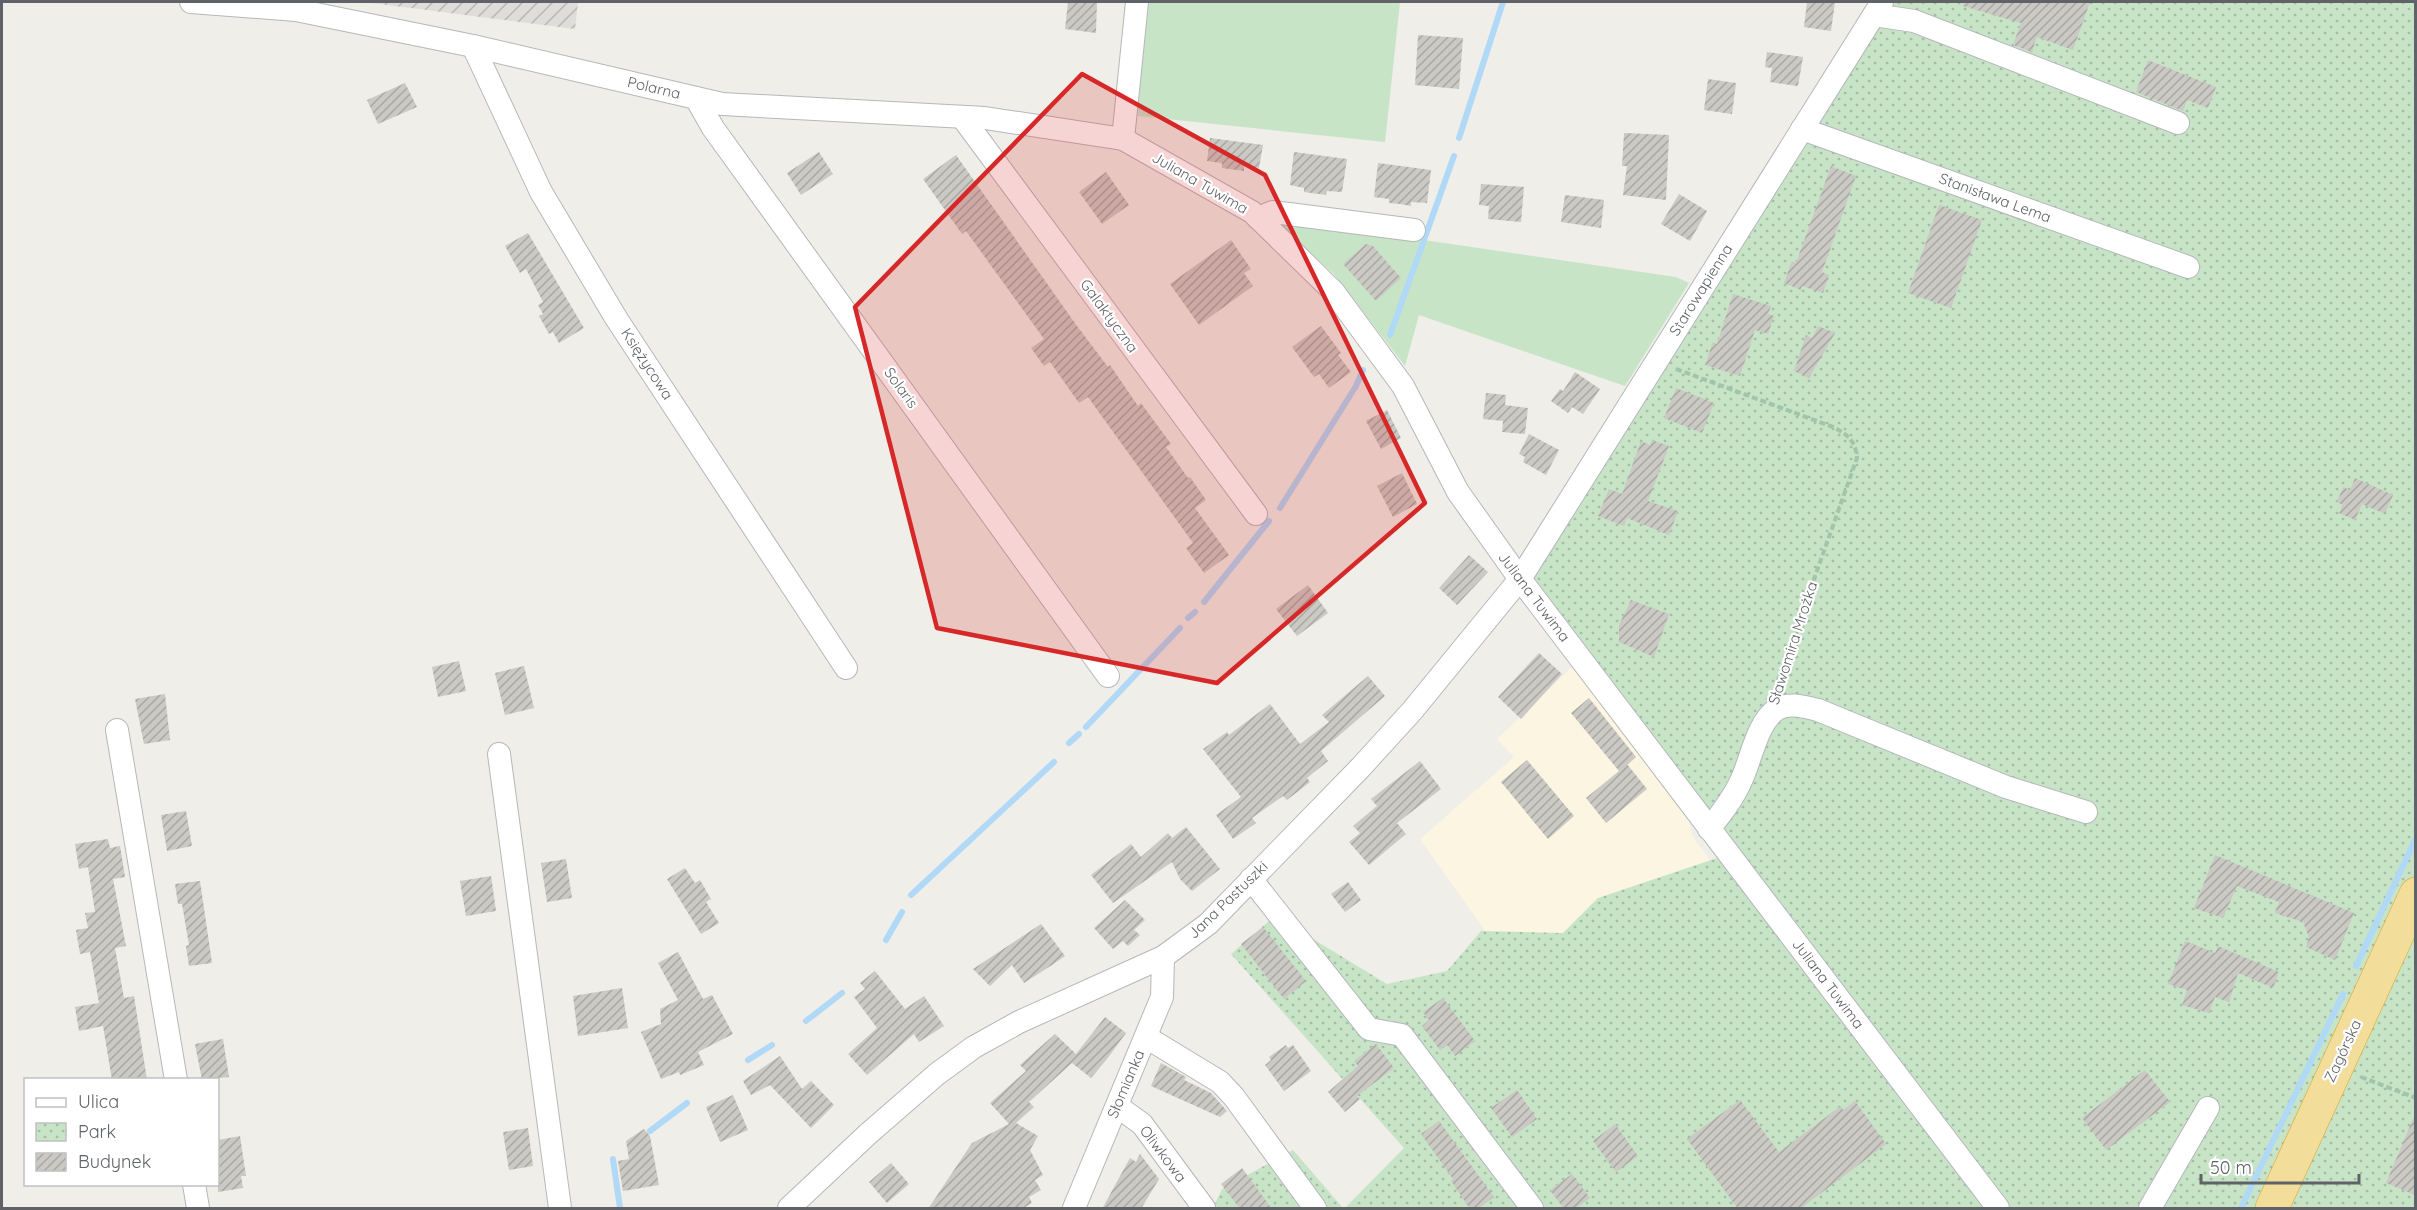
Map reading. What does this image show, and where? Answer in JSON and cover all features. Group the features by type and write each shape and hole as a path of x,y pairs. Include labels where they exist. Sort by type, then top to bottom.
{"highway":[{"name":"Zagórska","path":"2272,1209 2415,894"}],"street":[{"name":"Polarna","path":"192,2 296,10 472,46 722,104 985,118 1123,139"},
{"path":"1123,139 1137,2"},
{"path":"1878,8 2178,123"},
{"name":"Starowapienna","path":"1520,579 1878,8"},
{"name":"Księżycowa","path":"472,46 541,192 605,299 846,668"},
{"name":"Solaris","path":"696,98 713,128 1108,676"},
{"name":"Galaktyczna","path":"962,117 1256,514"},
{"name":"Stanisława Lema","path":"1802,129 2188,267"},
{"name":"Juliana Tuwima","path":"1123,139 1252,212 1333,291 1403,386 1458,492 1520,579 1998,1209"},
{"path":"1258,218 1273,212 1414,230"},
{"name":"Jana Pastuszki","path":"789,1209 868,1134 937,1074 974,1047 1019,1022 1163,957 1208,924 1404,719 1520,579"},
{"path":"1770,716 1778,709 1788,705 1818,710 1996,783 2086,812"},
{"name":"Sławomira Mrożka","path":"1710,829 1732,799 1742,780 1756,739 1770,716"},
{"path":"117,730 176,1078"},
{"path":"499,754 560,1209"},
{"path":"1251,879 1369,1029 1402,1035 1532,1209"},
{"name":"Słomianka","path":"1074,1209 1162,997 1163,957"},
{"path":"1146,1037 1220,1082 1234,1097 1316,1209"},
{"name":"Oliwkowa","path":"1117,1106 1142,1124 1204,1209"},
{"path":"2150,1209 2208,1108"},
{"path":"194,1186 198,1209"}],"path":[{"name":"Sławomira Mrożka","path":"1656,362 1833,427 1846,433 1856,448 1857,458 1772,697 1770,716"},
{"path":"2336,1067 2415,1098"}],"highlighted area":[{"path":"1082,74 1265,175 1425,503 1217,683 937,628 855,307"}],"shaded area":[{"path":"364,2 578,2 575,29"},
{"path":"1575,664 1687,811 1692,836 1946,1170 1656,1172 1420,839 1514,757 1497,739"}],"green space":[{"path":"1145,2 1400,2 1385,142 1138,116"},
{"path":"1889,2 2415,2 2415,1208 1345,1208 1404,1148 1231,954 1275,916 1387,984 1447,971 1481,931 1563,933 1598,898 1723,856 1516,583"},
{"path":"1273,218 1676,277 1689,283 1625,386 1419,315 1405,366 1334,274"},
{"path":"1293,1150 1343,1208 1213,1208 1222,1189"}],"building":[{"path":"1068,2 1097,2 1096,33 1065,29"},
{"path":"1807,2 1835,2 1831,31 1804,27"},
{"path":"1964,2 2090,2 2073,50 2037,37 2032,52 2013,45 2021,23 1963,6"},
{"path":"1418,35 1463,38 1459,89 1415,85"},
{"path":"1767,52 1803,57 1798,86 1770,82 1772,68 1765,67"},
{"path":"2148,60 2216,87 2208,108 2187,100 2183,111 2136,92"},
{"path":"1708,79 1736,83 1732,114 1704,110"},
{"path":"405,83 417,107 378,124 367,100"},
{"path":"1624,133 1669,135 1666,200 1623,195 1627,166 1622,166"},
{"path":"1210,138 1263,145 1259,168 1244,166 1244,171 1222,168 1222,163 1207,161"},
{"path":"819,152 833,174 801,195 787,173"},
{"path":"1294,152 1347,159 1342,192 1327,191 1326,195 1304,192 1304,188 1290,185"},
{"path":"956,155 1077,326 1108,367 1110,365 1138,406 1141,403 1171,444 1166,447 1206,500 1195,508 1229,555 1204,573 1186,548 1193,543 1088,397 1079,403 1050,362 1044,366 1031,348 1044,339 966,231 962,234 923,179"},
{"path":"1378,163 1431,170 1427,203 1411,202 1411,206 1389,203 1389,199 1374,197"},
{"path":"1831,166 1856,176 1822,272 1829,275 1823,293 1802,286 1801,290 1784,283 1792,261 1796,263"},
{"path":"1106,172 1129,205 1102,224 1079,192"},
{"path":"1481,184 1524,187 1521,222 1488,219 1489,206 1479,205"},
{"path":"1679,194 1707,211 1690,241 1661,224"},
{"path":"1565,195 1604,200 1601,228 1561,222"},
{"path":"1939,205 1982,220 1951,308 1908,293"},
{"path":"528,233 584,328 559,343 553,332 549,334 539,316 543,314 538,305 543,302 526,269 520,273 505,246"},
{"path":"1231,240 1251,269 1244,273 1253,286 1199,325 1170,284"},
{"path":"1366,244 1373,246 1401,278 1376,301 1343,264"},
{"path":"1733,294 1771,306 1768,314 1774,316 1768,334 1755,330 1740,376 1705,365 1713,342 1717,344"},
{"path":"1321,326 1341,353 1338,355 1351,372 1329,388 1319,374 1314,377 1292,347"},
{"path":"1818,326 1835,333 1809,378 1794,371 1806,335 1812,338"},
{"path":"1575,372 1600,389 1583,414 1572,407 1568,413 1551,401 1560,389 1563,391"},
{"path":"1676,388 1714,403 1702,433 1664,418"},
{"path":"1486,393 1506,395 1505,405 1528,408 1525,434 1502,432 1503,421 1483,419"},
{"path":"1387,410 1401,438 1381,449 1366,421"},
{"path":"1529,434 1559,450 1546,475 1523,462 1525,457 1519,454"},
{"path":"1652,440 1669,446 1648,501 1678,511 1669,535 1627,518 1624,526 1598,516 1609,489 1622,494 1641,441 1650,445"},
{"path":"1402,473 1417,504 1393,517 1377,486"},
{"path":"2355,478 2393,495 2385,514 2362,504 2355,520 2339,513 2343,505 2337,502 2343,487 2350,490"},
{"path":"1469,555 1488,572 1457,605 1439,588"},
{"path":"1308,585 1328,613 1297,636 1276,609"},
{"path":"1631,600 1669,614 1654,657 1619,642 1619,625"},
{"path":"1539,653 1562,674 1521,719 1498,697"},
{"path":"459,661 466,691 438,697 432,667"},
{"path":"524,666 534,708 505,715 495,673"},
{"path":"1368,676 1385,696 1321,751 1328,761 1307,778 1310,782 1287,800 1283,796 1252,818 1256,823 1233,839 1216,815 1241,797 1203,749 1227,732 1229,735 1270,704 1300,744 1329,722 1322,715"},
{"path":"165,694 170,740 144,744 135,699"},
{"path":"1589,698 1636,757 1628,765 1647,789 1606,823 1586,798 1619,771 1571,713"},
{"path":"1527,760 1574,816 1548,839 1501,782"},
{"path":"1420,761 1441,789 1397,823 1406,834 1369,865 1349,842 1360,833 1353,826 1377,806 1371,799"},
{"path":"186,811 192,846 167,851 161,815"},
{"path":"1186,827 1220,869 1192,891 1180,879 1172,862 1113,903 1091,875 1131,844 1141,857 1168,833 1172,838"},
{"path":"108,839 110,848 120,846 125,877 113,879 126,946 115,948 124,998 134,996 147,1078 112,1078 103,1026 79,1031 75,1007 99,1003 90,952 80,954 76,930 88,928 85,913 95,912 88,867 79,869 75,844"},
{"path":"2215,855 2354,913 2335,960 2306,947 2309,937 2303,922 2275,913 2279,902 2237,886 2223,918 2194,908"},
{"path":"566,859 572,898 547,902 541,863"},
{"path":"685,868 695,883 700,880 711,899 706,902 719,923 701,934 667,879"},
{"path":"491,876 496,911 466,916 460,881"},
{"path":"200,881 212,963 189,966 186,946 189,945 182,904 178,904 175,884"},
{"path":"1348,882 1361,900 1345,912 1331,894"},
{"path":"1125,900 1145,920 1134,930 1140,935 1128,946 1123,941 1113,949 1094,928"},
{"path":"1041,924 1065,956 1052,965 1024,983 1012,965 990,986 973,969"},
{"path":"1263,927 1306,981 1284,999 1241,944"},
{"path":"2185,941 2215,953 2218,946 2279,972 2273,988 2238,973 2229,1002 2215,997 2209,1013 2182,1005 2187,990 2168,984"},
{"path":"678,952 703,999 712,995 733,1034 698,1052 704,1065 680,1075 679,1072 661,1079 641,1032 661,1024 660,1009 678,1000 658,963"},
{"path":"875,971 905,1009 924,996 944,1026 919,1042 914,1034 867,1075 848,1054 877,1028 854,997 865,989 860,983"},
{"path":"622,988 628,1028 578,1036 573,996"},
{"path":"1443,998 1475,1041 1455,1056 1447,1045 1440,1050 1422,1026 1429,1020 1423,1012"},
{"path":"1105,1017 1126,1033 1107,1059 1091,1078 1072,1063 1029,1102 1034,1107 1016,1123 1038,1136 1030,1150 1043,1175 1035,1180 1041,1190 1029,1197 1032,1203 1022,1209 928,1209 972,1143 1009,1124 990,1103 1026,1071 1020,1065 1055,1034 1076,1054"},
{"path":"223,1039 229,1077 202,1078 195,1044"},
{"path":"1376,1044 1394,1068 1357,1096 1360,1099 1345,1112 1328,1092 1358,1066 1354,1061"},
{"path":"1286,1045 1288,1048 1293,1045 1311,1071 1284,1091 1265,1065 1271,1060 1269,1057"},
{"path":"780,1056 802,1089 811,1081 834,1105 811,1128 770,1085 751,1095 743,1081"},
{"path":"1161,1063 1186,1077 1184,1080 1211,1093 1227,1111 1220,1117 1151,1086"},
{"path":"2145,1070 2170,1102 2106,1150 2082,1118"},
{"path":"1517,1090 1537,1119 1512,1137 1491,1108"},
{"path":"733,1095 748,1130 720,1142 706,1107"},
{"path":"1740,1100 1779,1152 1841,1106 1843,1110 1855,1101 1886,1144 1800,1209 1738,1209 1687,1139"},
{"path":"2415,1114 2415,1195 2386,1183"},
{"path":"1439,1121 1494,1197 1478,1209 1470,1209 1451,1181 1453,1179 1421,1134"},
{"path":"1615,1124 1638,1156 1616,1172 1593,1141"},
{"path":"528,1128 533,1166 509,1170 503,1132"},
{"path":"644,1129 650,1136 659,1185 623,1191 618,1161 629,1159 626,1141"},
{"path":"240,1136 246,1176 241,1176 243,1188 218,1192 219,1140"},
{"path":"1140,1154 1159,1179 1141,1209 1102,1209 1130,1158 1136,1162"},
{"path":"891,1163 909,1184 887,1203 869,1182"},
{"path":"1242,1168 1272,1209 1240,1209 1221,1184"},
{"path":"1572,1174 1590,1198 1575,1209 1564,1209 1550,1190"}],"waterway":[{"path":"1459,138 1503,2"},
{"path":"1390,335 1454,156"},
{"path":"1280,508 1356,386 1363,370"},
{"path":"1204,602 1269,521"},
{"path":"1188,618 1195,612"},
{"path":"1086,727 1180,628"},
{"path":"1069,743 1079,734"},
{"path":"911,895 1054,762"},
{"path":"2356,966 2416,838"},
{"path":"886,940 902,912"},
{"path":"806,1021 842,993"},
{"path":"2241,1208 2343,994"},
{"path":"748,1060 772,1045"},
{"path":"650,1131 687,1103"},
{"path":"613,1159 620,1208"}]}
